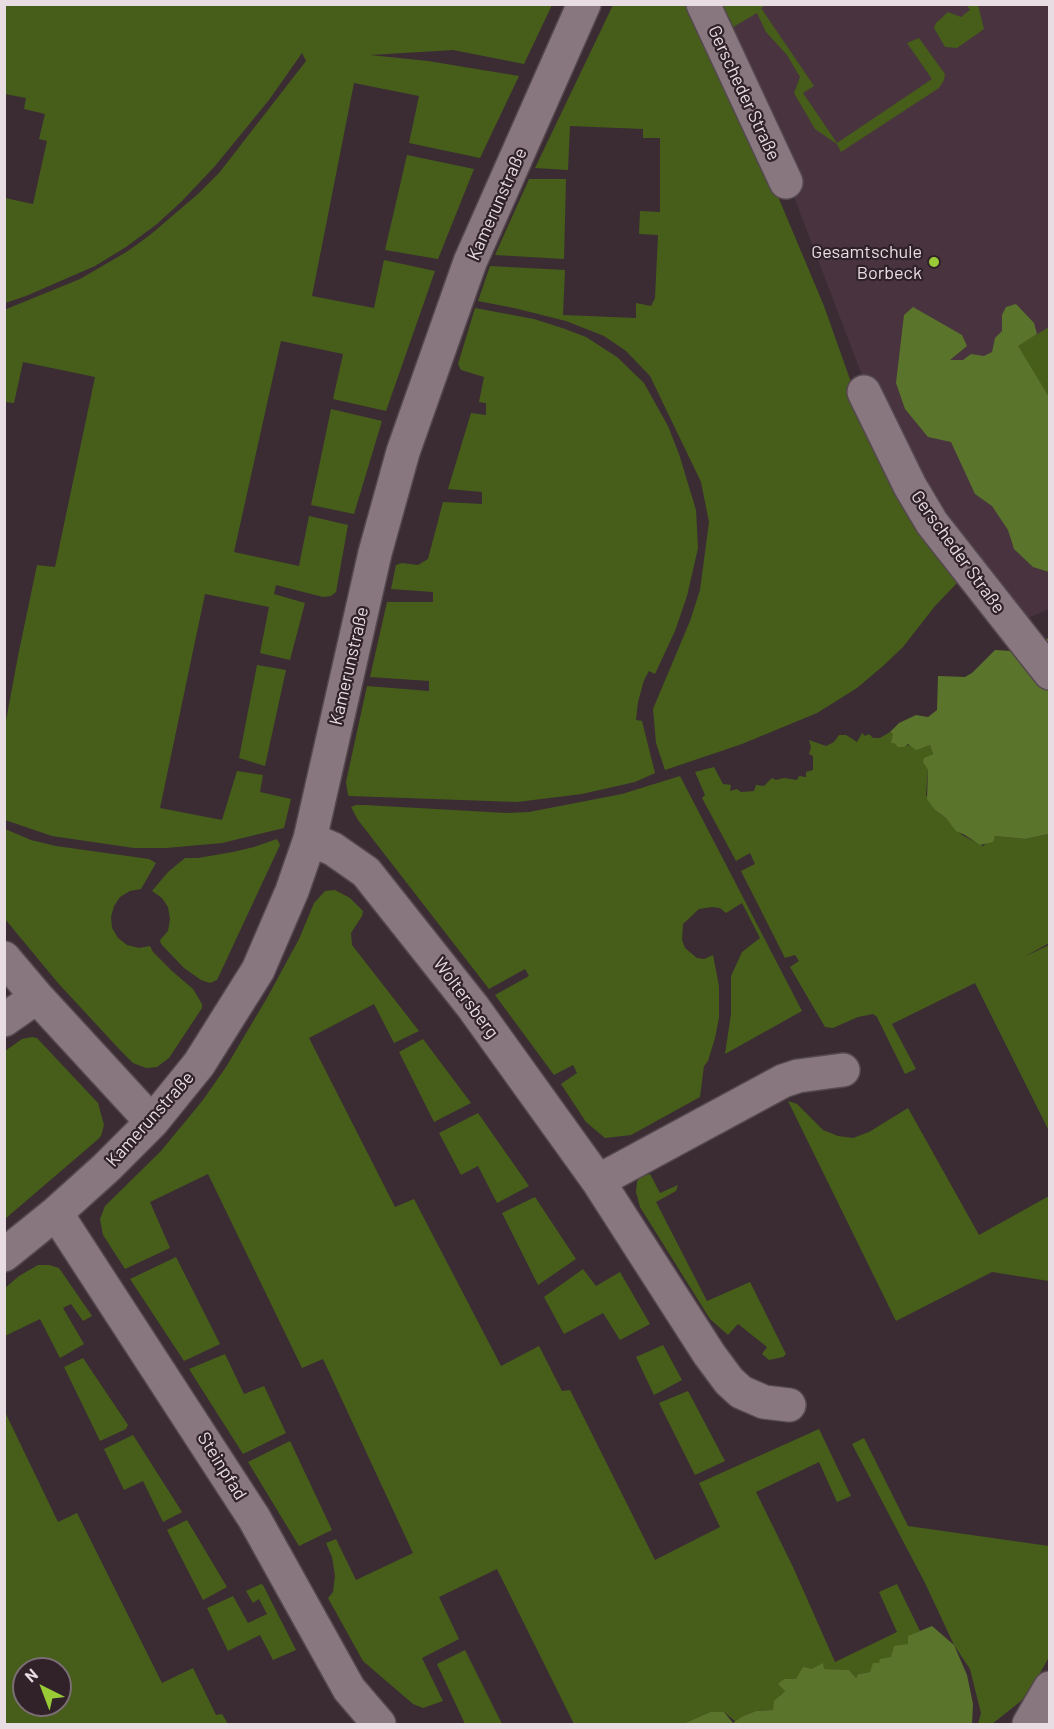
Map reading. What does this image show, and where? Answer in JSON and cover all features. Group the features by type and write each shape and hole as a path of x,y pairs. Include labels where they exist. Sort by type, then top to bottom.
{"street":[{"name":"Kamerunstraße","path":"4,1255 56,1213 152,1122 199,1064 258,970 292,891 310,839 375,553 403,452 470,262 584,4"},
{"name":"Gerscheder Straße","path":"703,4 786,182"},
{"name":"Gerscheder Straße","path":"864,392 910,486 932,524 1050,673"},
{"name":"Woltersberg","path":"310,839 350,859 366,872 509,1054 598,1181 709,1354 729,1381 741,1392 764,1402 789,1406"},
{"path":"4,958 152,1122"},
{"path":"4,1020 37,997"},
{"path":"598,1181 783,1081 798,1076 843,1070"},
{"name":"Steinpfad","path":"56,1213 254,1518 349,1689 379,1725"},
{"path":"1029,1725 1050,1689"}],"shaded area":[{"name":"Gesamtschule Borbeck","path":"721,5 1049,5 1049,609 1016,623 868,391"}],"green space":[{"path":"5,4 552,5 524,64 453,50 370,55 428,61 519,76 480,158 409,143 419,96 354,83 312,296 374,308 384,260 435,271 386,411 333,399 343,354 281,341 234,552 299,566 309,516 348,525 336,592 331,596 323,597 276,585 274,594 305,603 290,660 260,653 269,607 205,594 160,808 222,820 237,771 263,775 260,792 291,799 284,828 222,843 166,848 134,848 52,836 5,820 5,726 18,656 37,565 55,567 95,377 23,362 14,403 5,402 4,310 80,279 128,251 150,235 219,173 306,61 302,53 269,100 215,166 157,224 95,266 5,303 5,198 33,204 47,141 39,139 45,114 24,109 26,98 5,94"},
{"path":"613,5 690,5 745,118 824,306 852,385 959,581 935,606 903,647 857,688 817,713 742,744 665,770 656,743 653,709 690,621 700,590 709,522 701,482 650,376 626,351 604,336 566,321 478,301 490,266 565,270 563,315 636,318 636,303 651,306 655,298 658,235 639,234 640,211 660,212 660,138 643,138 643,129 570,126 568,170 535,168"},
{"path":"708,5 766,5 761,8 814,86 803,93 837,143 932,79 907,43 919,38 945,74 944,80 939,88 841,152 837,144 815,129 794,93 800,77 787,55 766,32 757,13 713,39"},
{"path":"967,5 978,5 984,29 957,48 945,47 934,28 936,23 948,12 961,17 970,10"},
{"path":"407,155 474,169 438,259 385,250"},
{"path":"529,179 566,179 564,259 495,255"},
{"path":"1016,304 1034,323 1037,334 1018,346 1049,397 1049,572 1033,567 1014,549 1008,530 992,506 975,494 951,442 928,437 905,409 896,383 904,315 913,307 962,335 967,346 950,360 963,360 971,354 984,356 992,352 995,338 1002,331 1002,315 1006,307"},
{"path":"475,308 534,319 565,329 586,337 617,357 644,383 668,426 679,454 696,510 698,548 687,596 675,631 655,674 649,671 644,680 638,702 636,720 642,721 655,773 635,782 582,794 517,802 350,796 346,782 367,686 429,691 429,681 370,677 387,602 433,602 433,592 391,589 396,565 402,563 418,565 428,559 443,502 482,504 482,492 448,489 471,413 486,415 486,403 479,402 484,377 461,370 458,364"},
{"path":"1049,327 1049,397 1017,346"},
{"path":"331,409 382,421 354,514 311,505"},
{"path":"1049,636 1049,834 1025,839 995,836 993,842 980,845 956,831 927,799 928,770 923,762 924,758 933,754 930,745 916,750 908,744 898,747 891,743 893,734 890,732 899,723 916,715 928,717 937,710 938,676 965,677 995,650 1012,651 1044,644"},
{"path":"257,665 286,670 265,766 239,758"},
{"path":"890,732 893,734 894,743 912,746 930,745 933,754 927,757 925,764 928,770 926,795 935,810 962,835 983,846 995,836 1025,839 1049,834 1049,943 1024,957 1049,945 1049,1131 975,983 892,1024 916,1069 905,1074 877,1017 873,1014 858,1017 833,1028 825,1027 790,967 799,961 795,955 785,958 741,871 755,864 750,853 736,861 702,798 705,795 695,772 714,767 723,784 731,785 730,791 737,789 741,792 754,791 756,785 764,786 772,778 797,780 799,776 806,777 806,772 813,770 813,756 809,754 811,747 809,740 826,746 834,742 839,735 846,735 857,742 862,733 865,736 869,734 873,738 880,738"},
{"path":"680,776 802,1011 725,1054 731,1014 731,976 742,952 760,938 742,903 726,913 720,908 699,909 683,924 682,940 685,948 697,958 704,959 713,955 719,986 719,1018 708,1061 704,1066 700,1097 631,1135 605,1138 586,1122 561,1084 577,1073 573,1065 554,1075 495,995 529,976 525,969 489,989 358,820 351,807 365,805 506,813 529,812 622,794"},
{"path":"5,829 31,840 56,846 149,859 156,863 141,889 130,891 120,897 111,917 112,928 118,938 127,945 139,948 150,946 172,971 193,989 202,1004 202,1008 169,1058 157,1067 146,1068 133,1063 58,983 5,919"},
{"path":"277,839 280,845 217,980 210,983 201,980 184,968 161,944 160,940 168,931 170,919 168,907 162,898 152,891 168,872 185,858 233,852"},
{"path":"335,890 350,898 363,911 351,933 352,945 419,1031 394,1043 374,1004 309,1038 395,1207 414,1199 501,1366 539,1346 562,1391 570,1390 655,1560 720,1527 699,1483 819,1429 851,1496 837,1502 819,1462 756,1492 793,1567 835,1662 897,1632 879,1592 897,1584 920,1631 909,1636 908,1644 870,1672 858,1674 856,1678 849,1670 812,1669 796,1679 784,1679 779,1684 785,1691 780,1695 773,1710 756,1711 743,1716 736,1722 724,1712 710,1712 683,1724 574,1724 497,1569 439,1597 459,1639 422,1658 443,1701 423,1708 413,1704 363,1661 328,1598 333,1592 335,1576 332,1557 326,1543 336,1539 356,1580 413,1553 323,1359 302,1368 208,1174 150,1202 170,1248 125,1269 103,1235 100,1219 105,1206 161,1151 203,1100 226,1067 267,998 299,939 314,903 325,891"},
{"path":"37,1038 98,1103 104,1125 101,1136 96,1141 5,1219 5,1051 22,1039"},
{"path":"423,1039 471,1103 434,1122 399,1052"},
{"path":"788,1101 797,1104 823,1130 838,1136 853,1138 869,1132 908,1108 979,1235 1049,1196 1049,1281 992,1272 896,1321"},
{"path":"478,1113 529,1186 497,1203 478,1166 461,1175 439,1133"},
{"path":"650,1174 660,1193 678,1185 676,1191 656,1202 707,1301 750,1282 786,1354 783,1357 769,1360 762,1354 767,1347 738,1324 728,1335 710,1319 640,1207 636,1192 637,1182 640,1177"},
{"path":"535,1197 576,1259 538,1285 502,1213"},
{"path":"176,1257 220,1344 184,1361 130,1279"},
{"path":"38,1265 59,1268 92,1316 83,1321 71,1304 63,1308 84,1344 60,1358 40,1319 5,1336 5,1288 19,1276"},
{"path":"583,1269 596,1286 620,1272 650,1324 620,1340 603,1313 564,1334 544,1297"},
{"path":"663,1345 682,1380 654,1395 636,1357"},
{"path":"225,1354 244,1394 264,1386 286,1433 243,1454 189,1369"},
{"path":"83,1358 128,1425 126,1429 100,1441 64,1367"},
{"path":"688,1391 725,1461 695,1475 659,1403"},
{"path":"5,1412 58,1522 77,1513 162,1683 193,1668 216,1715 222,1714 228,1724 5,1724"},
{"path":"133,1435 182,1512 163,1522 143,1481 124,1490 104,1449"},
{"path":"864,1438 908,1526 1049,1546 1049,1657 1033,1686 1021,1701 992,1724 978,1724 981,1713 970,1669 954,1645 925,1583 852,1444"},
{"path":"290,1441 332,1530 299,1546 248,1462"},
{"path":"187,1520 227,1587 203,1600 167,1530"},
{"path":"261,1584 296,1650 273,1660 260,1635 228,1651 207,1608 233,1596 248,1623 267,1614 259,1599 253,1603 246,1591"},
{"path":"932,1626 954,1645 967,1675 973,1704 972,1724 683,1724 710,1712 724,1712 733,1723 756,1711 773,1710 774,1701 785,1691 778,1684 784,1679 796,1679 803,1667 812,1669 823,1663 824,1669 849,1670 856,1678 858,1674 870,1672 873,1663 879,1663 880,1659 891,1657 894,1646 908,1644 908,1636"},
{"path":"465,1650 502,1724 465,1724 437,1664"}],"place":[{"name":"Gesamtschule Borbeck","path":"934,262"}]}
